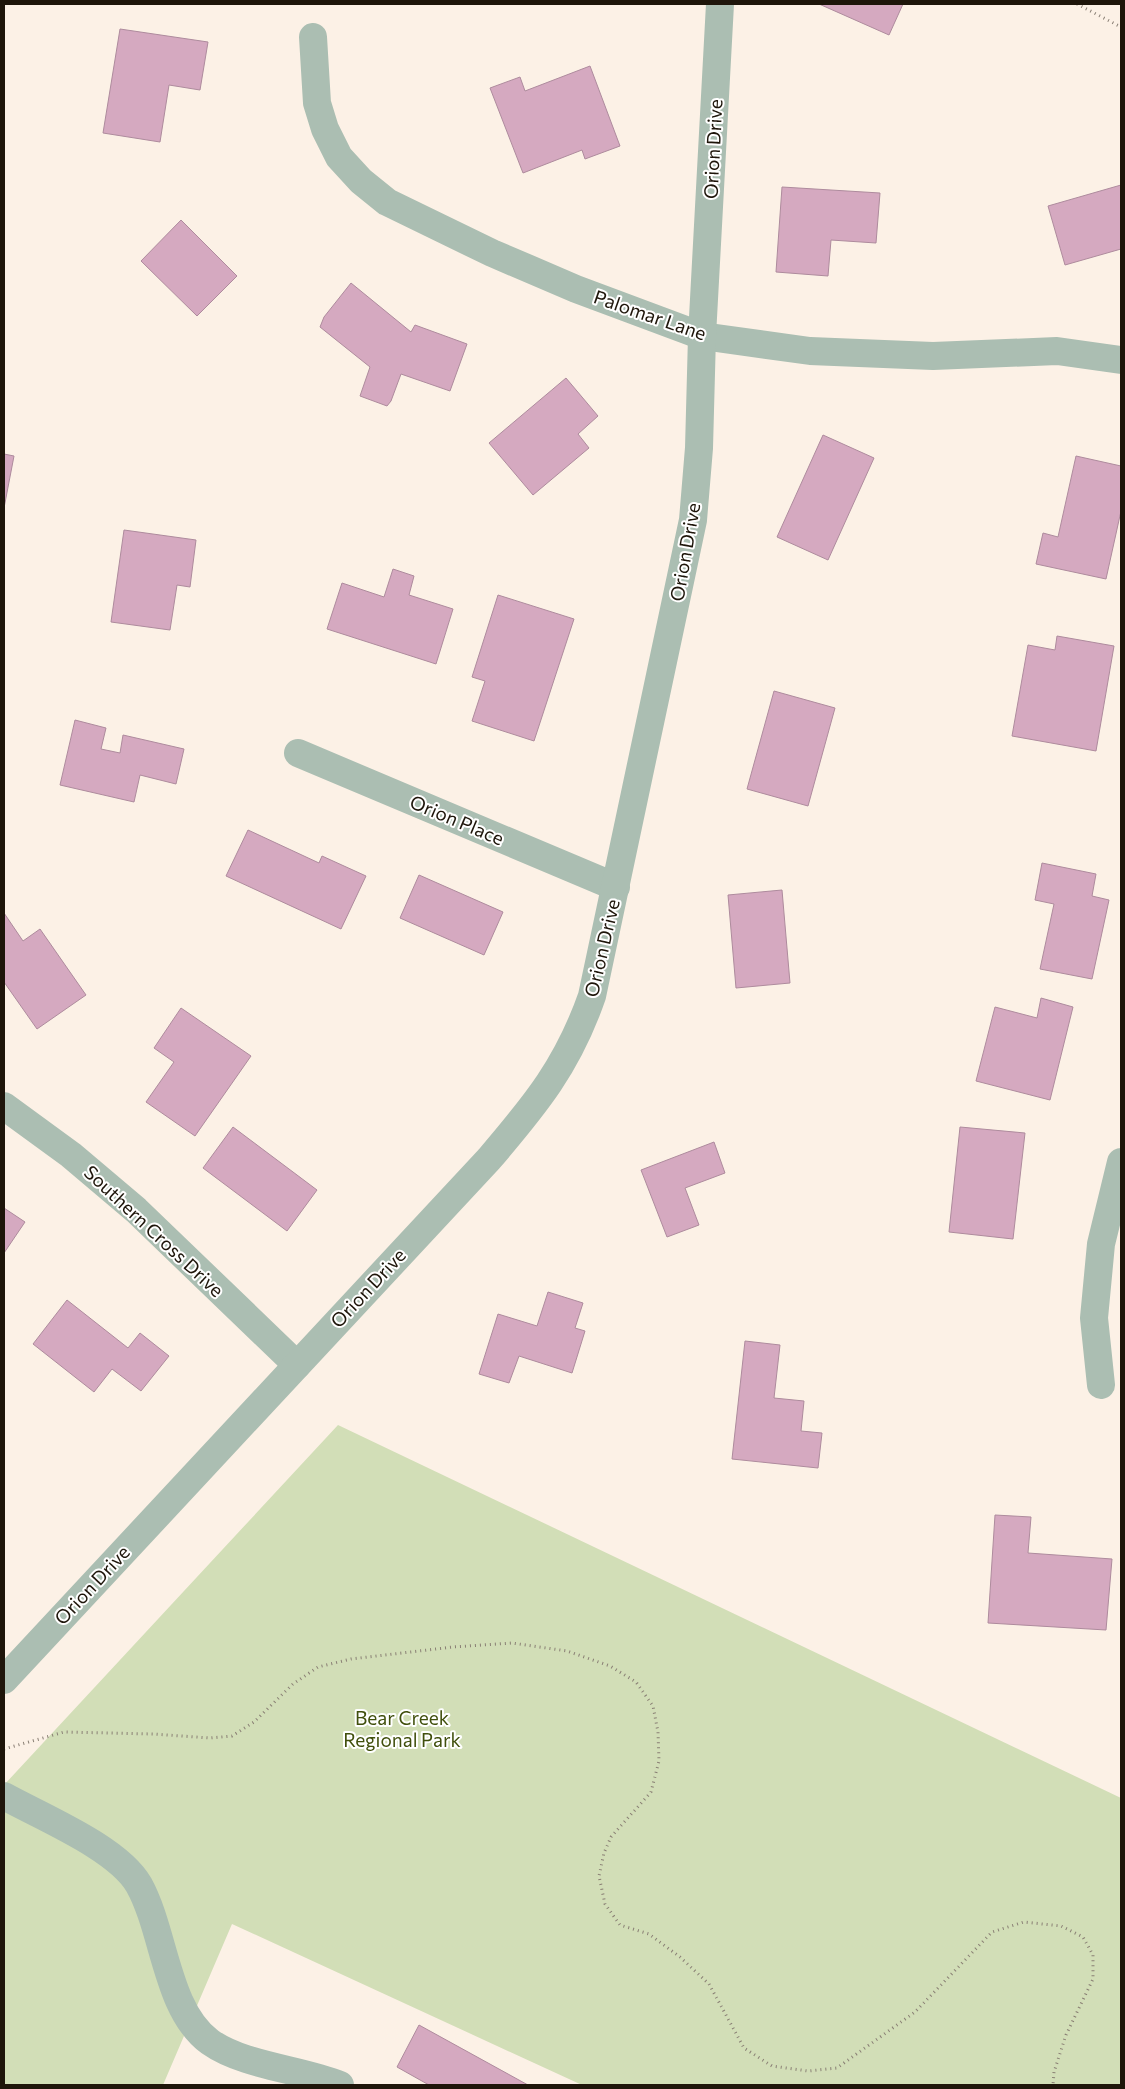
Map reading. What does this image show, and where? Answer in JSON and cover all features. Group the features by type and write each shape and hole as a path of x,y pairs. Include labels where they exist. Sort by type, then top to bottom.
{"street":[{"name":"Orion Drive","path":"4,1680 489,1159 550,1085 568,1055 582,1026 592,996 616,887 693,520 699,448 702,336 720,4"},
{"name":"Palomar Lane","path":"312,37 317,103 325,129 339,156 361,181 387,202 492,252 576,289 702,336 810,351 933,356 1057,351 1121,360"},
{"name":"Orion Place","path":"298,753 616,887"},
{"name":"Southern Cross Drive","path":"4,1106 71,1155 136,1210 297,1365"},
{"path":"1101,1385 1094,1318 1101,1244 1121,1162"},
{"path":"4,1796 100,1848 122,1863 138,1884 150,1911 162,1942 173,1989 191,2022 210,2042 241,2056 340,2085"}],"path":[{"path":"1077,4 1121,27"},
{"path":"4,1749 64,1732 153,1734 210,1738 232,1736 254,1722 294,1684 318,1667 351,1658 512,1643 566,1651 610,1666 636,1682 653,1706 658,1732 659,1761 651,1792 611,1837 604,1853 599,1876 604,1904 620,1925 649,1934 680,1957 709,1984 744,2048 772,2066 808,2071 837,2068 915,2012 992,1932 1024,1922 1061,1926 1083,1938 1093,1955 1093,1978 1066,2036 1054,2072 1053,2085"}],"green space":[{"name":"Bear Creek Regional Park","path":"338,1425 1121,1798 1121,2085 582,2085 232,1924 163,2085 4,2085 4,1785"}],"building":[{"path":"819,4 903,4 889,35"},
{"path":"120,29 208,42 200,90 169,85 160,142 103,133"},
{"path":"590,66 620,146 585,159 582,150 523,173 490,88 520,77 525,91"},
{"path":"1121,185 1121,249 1065,265 1048,206"},
{"path":"782,187 880,193 876,243 831,240 828,276 776,272"},
{"path":"181,220 237,276 197,316 141,261"},
{"path":"351,283 411,332 415,325 467,344 450,391 401,374 391,401 387,406 360,396 370,367 320,327 324,317"},
{"path":"566,378 598,416 578,434 589,448 533,495 489,443"},
{"path":"823,435 874,458 828,560 777,537"},
{"path":"4,454 14,456 4,508"},
{"path":"1076,456 1121,466 1121,511 1106,579 1036,564 1043,533 1058,537"},
{"path":"124,530 196,540 190,587 177,585 170,630 111,622"},
{"path":"393,569 414,576 409,595 453,609 436,664 327,629 342,583 384,597"},
{"path":"498,595 574,619 534,741 472,721 485,681 472,677"},
{"path":"1057,636 1114,646 1096,751 1012,736 1028,645 1055,650"},
{"path":"774,691 835,708 808,806 747,789"},
{"path":"75,720 106,728 101,749 120,753 123,735 184,749 176,784 140,775 134,802 60,785"},
{"path":"248,830 319,863 322,856 366,876 341,929 226,876"},
{"path":"1042,863 1096,874 1092,896 1109,900 1092,979 1040,969 1054,904 1035,900"},
{"path":"419,875 503,912 484,955 400,918"},
{"path":"782,890 790,983 736,988 728,895"},
{"path":"4,913 23,941 40,929 86,995 37,1029 4,982"},
{"path":"1041,998 1073,1007 1050,1100 976,1081 995,1007 1037,1018"},
{"path":"181,1008 251,1056 195,1136 146,1102 174,1062 154,1048"},
{"path":"233,1127 317,1190 287,1231 203,1168"},
{"path":"960,1127 1025,1133 1013,1239 949,1232"},
{"path":"714,1142 725,1173 685,1188 699,1225 667,1237 641,1170"},
{"path":"4,1208 25,1222 4,1253"},
{"path":"548,1292 583,1303 575,1328 585,1331 572,1373 519,1356 509,1383 479,1374 498,1314 537,1326"},
{"path":"67,1300 128,1348 140,1333 169,1356 141,1391 112,1369 94,1392 33,1344"},
{"path":"745,1341 780,1345 774,1398 804,1401 801,1431 822,1433 818,1468 732,1459"},
{"path":"995,1515 1031,1517 1028,1553 1112,1559 1106,1630 988,1623"},
{"path":"419,2025 528,2085 429,2085 397,2067"}]}
